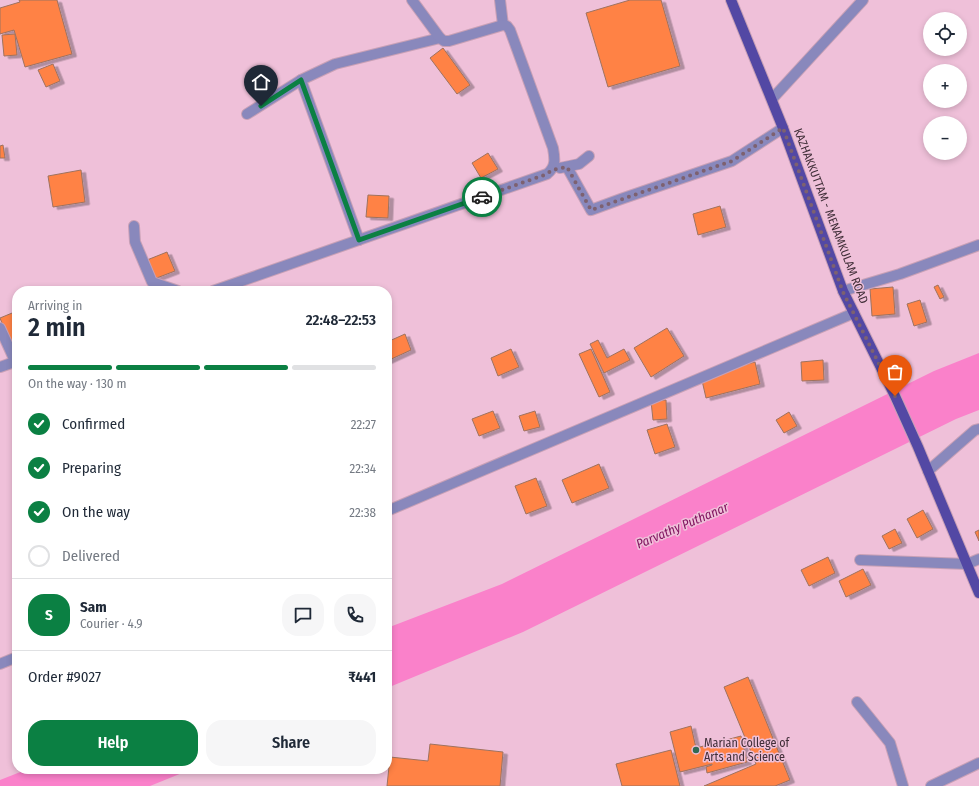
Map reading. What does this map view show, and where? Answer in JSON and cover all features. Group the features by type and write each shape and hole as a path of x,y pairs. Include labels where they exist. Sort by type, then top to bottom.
{"main road":[{"name":"KAZHAKKUTTAM - MENAMKULAM ROAD","path":"731,0 772,99 843,292 895,396 979,593"}],"street":[{"path":"227,286 547,174 552,170 555,164 553,148 510,30 507,26 503,25 450,41 444,41 440,38 412,0"},
{"path":"500,0 503,25"},
{"path":"772,99 863,0"},
{"path":"247,114 301,80 334,64 440,38"},
{"path":"301,80 359,240"},
{"path":"567,167 591,210 732,161 783,128"},
{"path":"552,170 580,164 589,156"},
{"path":"134,226 135,242 152,282 164,286"},
{"path":"843,292 900,274 979,245"},
{"path":"392,509 854,313"},
{"path":"0,328 12,353"},
{"path":"0,367 12,362"},
{"path":"928,471 975,430 979,429"},
{"path":"860,560 967,564 979,559"},
{"path":"0,664 12,659"},
{"path":"857,702 890,743 903,786"},
{"path":"931,786 979,763"}],"water":[{"name":"Parvathy Puthanar","path":"979,353 979,410 956,419 523,632 392,686 392,626 502,584 934,371"},
{"path":"15,774 180,774 150,786 0,786 0,780"}],"building":[{"path":"19,0 57,0 72,54 25,67 14,30 0,34 0,8 20,2"},
{"path":"630,0 661,0 680,66 608,87 586,13"},
{"path":"15,34 17,55 4,56 2,35"},
{"path":"443,48 470,85 457,94 430,58"},
{"path":"53,64 60,81 46,87 38,70"},
{"path":"3,145 5,158 0,158 0,146"},
{"path":"488,153 498,169 481,178 472,163"},
{"path":"81,170 85,202 53,207 48,176"},
{"path":"368,195 389,196 388,218 366,217"},
{"path":"720,206 726,227 698,235 693,214"},
{"path":"167,252 175,271 154,279 147,260"},
{"path":"938,285 944,297 940,299 934,287"},
{"path":"893,287 895,314 872,316 870,289"},
{"path":"920,300 927,322 914,326 907,304"},
{"path":"12,313 12,349 0,318"},
{"path":"667,328 684,356 651,377 634,348"},
{"path":"405,334 411,350 392,359 392,340"},
{"path":"598,340 607,358 624,349 630,360 604,373 590,344"},
{"path":"511,349 519,367 498,376 491,358"},
{"path":"591,349 610,392 599,397 579,354"},
{"path":"823,360 824,380 802,381 801,362"},
{"path":"755,362 760,384 706,398 701,376"},
{"path":"666,400 667,419 653,420 651,401"},
{"path":"493,411 500,428 479,436 472,419"},
{"path":"535,411 540,427 524,431 519,416"},
{"path":"789,412 797,426 784,433 776,420"},
{"path":"667,424 675,447 655,454 647,430"},
{"path":"599,464 609,488 572,503 562,480"},
{"path":"536,478 547,506 526,514 515,486"},
{"path":"923,510 933,529 917,538 907,519"},
{"path":"895,529 902,543 889,549 882,536"},
{"path":"979,530 979,541 975,532"},
{"path":"828,557 835,573 809,586 801,570"},
{"path":"863,569 871,585 846,597 839,581"},
{"path":"748,677 790,780 775,786 704,786 756,764 724,687"},
{"path":"691,726 696,748 741,736 747,762 707,773 706,767 712,764 680,772 670,732"},
{"path":"430,744 503,752 500,786 387,786 388,774 392,774 392,757 428,761"},
{"path":"671,750 680,786 622,786 616,764"}],"way so far":[{"path":"482,197 547,174 552,170 567,167 591,210 732,161 783,128 843,292 895,396"}],"place":[{"name":"Marian College of Arts and Science","path":"696,750"}],"route":[{"path":"261,106 301,80 359,240 482,197"}]}
